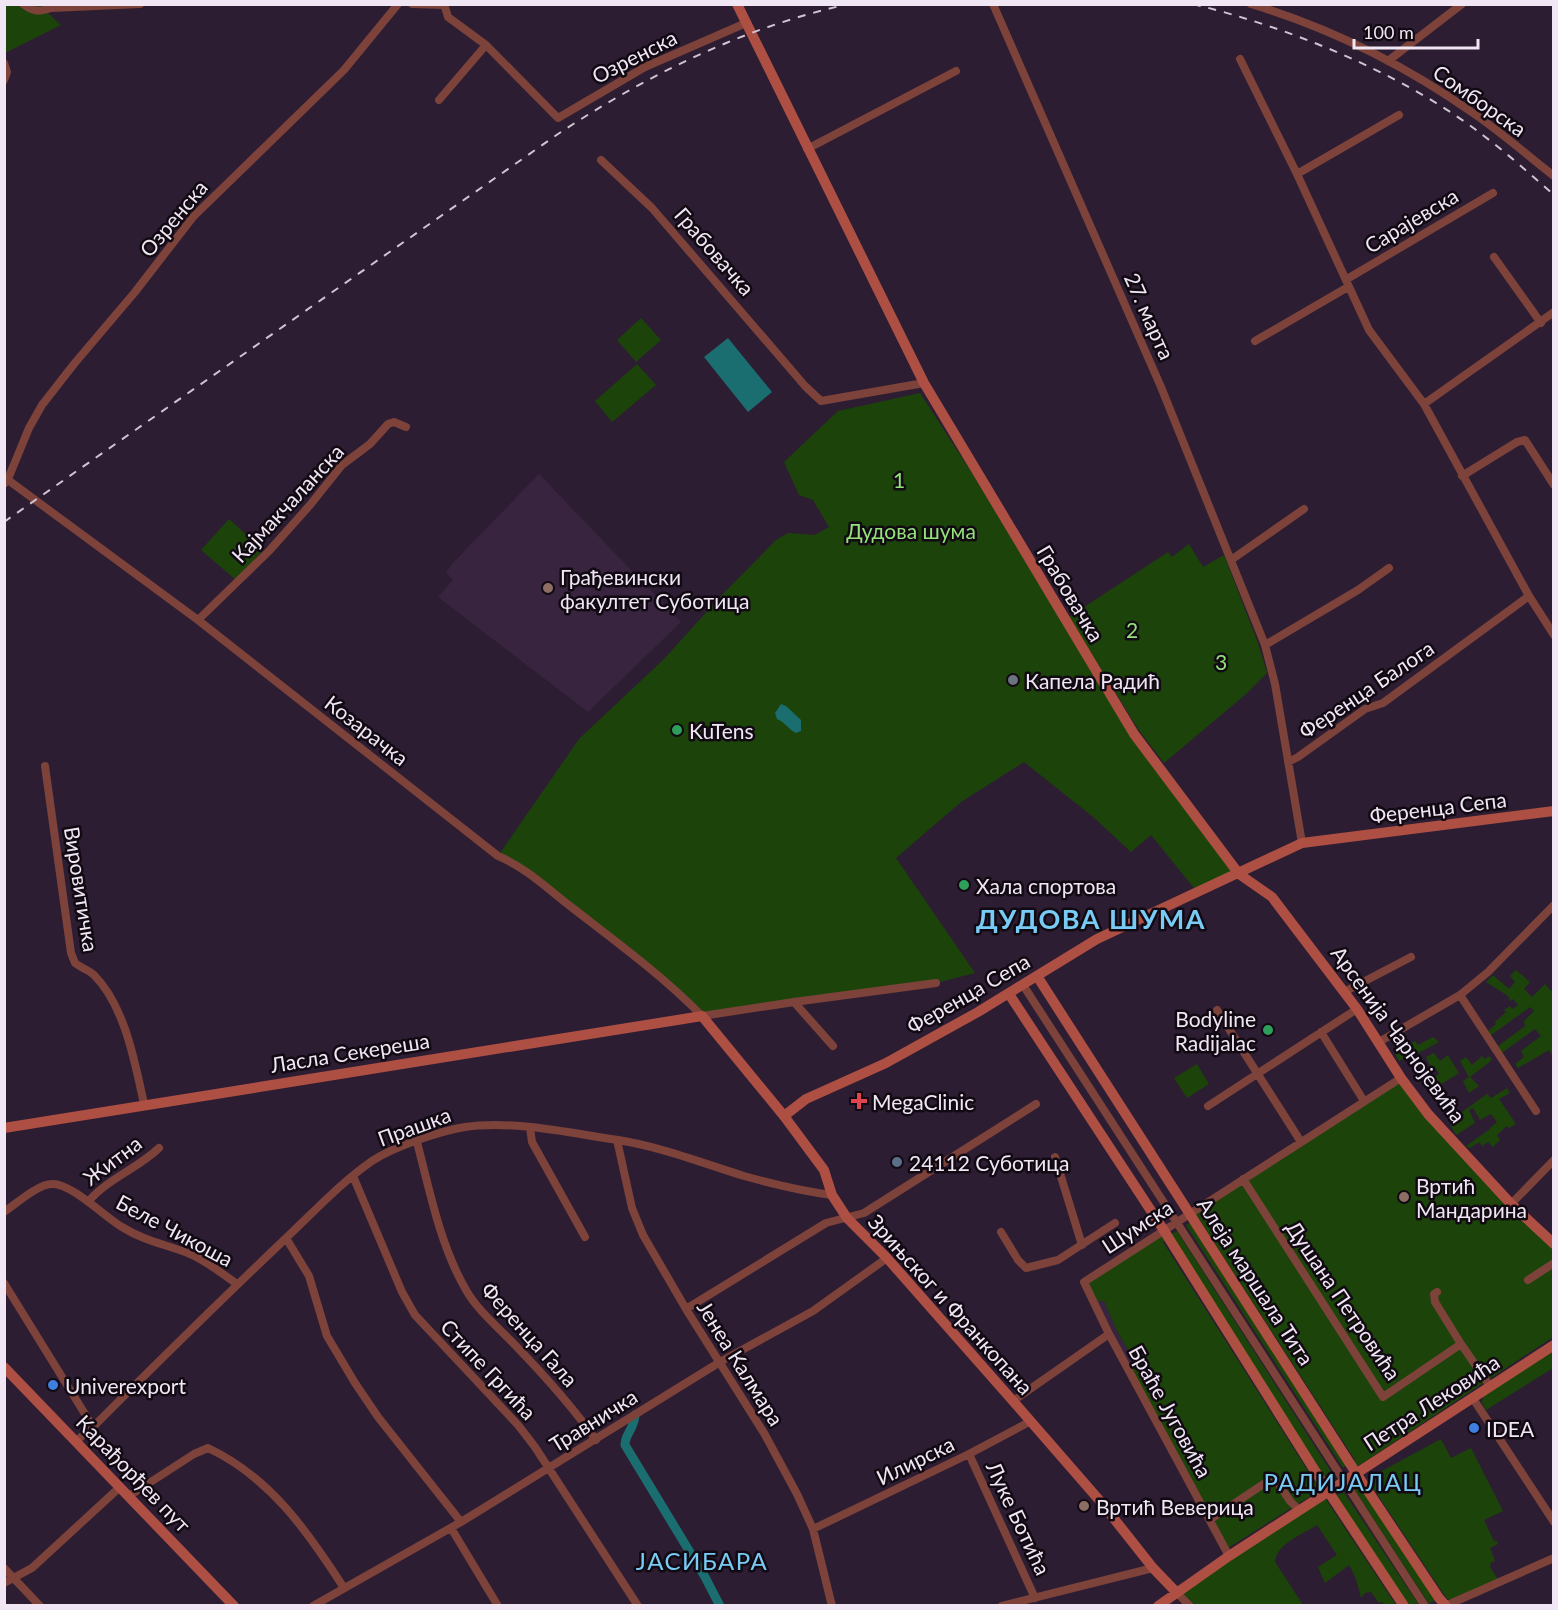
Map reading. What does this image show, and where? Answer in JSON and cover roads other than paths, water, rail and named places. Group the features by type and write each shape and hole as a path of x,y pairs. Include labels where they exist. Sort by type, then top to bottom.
{"street":[{"path":"23,4 33,11 40,12 51,8 140,4"},
{"name":"Озренска","path":"6,480 42,405 193,217 344,70 398,4"},
{"name":"Озренска","path":"412,4 444,5 448,17 486,45 558,118 645,67 746,22"},
{"name":"Грабовачка","path":"737,4 924,383 1134,734 1239,874"},
{"name":"27. марта","path":"993,4 1161,387 1265,645 1275,684 1302,843"},
{"name":"Сомборска","path":"1251,4 1295,18 1388,61 1474,114 1554,176"},
{"path":"1388,61 1462,4"},
{"path":"439,100 486,45"},
{"path":"1240,59 1297,174 1369,330 1424,404 1529,596 1554,635"},
{"path":"4,63 6,76"},
{"path":"807,149 956,71"},
{"path":"1297,174 1399,115"},
{"name":"Грабовачка","path":"601,160 652,208 805,386 821,401 924,383"},
{"name":"Сарајевска","path":"1255,341 1493,193"},
{"path":"1494,257 1541,323"},
{"path":"1424,404 1554,312"},
{"name":"Кајмакчаланска","path":"198,620 269,551 342,465 370,444 388,424 394,422 406,427"},
{"path":"1462,476 1517,442 1525,440 1554,485"},
{"name":"Козарачка","path":"6,480 198,620 498,856 520,867 610,937 682,996 702,1016"},
{"path":"1231,560 1304,508"},
{"path":"1265,645 1358,590 1389,568"},
{"name":"Ференца Балога","path":"1288,762 1365,709 1383,703 1529,596"},
{"name":"Вировитичка","path":"45,766 71,953 75,963 92,973 111,999 132,1054 144,1104"},
{"name":"Ференца Сепа","path":"784,1116 806,1099 885,1064 1010,994 1097,939 1302,843 1554,811"},
{"name":"Арсенија Чарнојевића","path":"1239,874 1272,897 1357,1009 1401,1078 1428,1114 1511,1204 1554,1244"},
{"path":"1379,1042 1460,995 1488,972 1554,905"},
{"path":"1344,992 1412,957"},
{"name":"Алеја маршала Тита","path":"1037,976 1356,1473 1439,1598 1446,1605"},
{"name":"Ференца Сепа","path":"702,1016 936,983"},
{"name":"Алеја маршала Тита","path":"1023,985 1425,1605"},
{"path":"1010,994 1163,1229 1328,1491 1404,1605"},
{"path":"1460,995 1536,1111"},
{"path":"794,1002 833,1046"},
{"path":"1208,1106 1357,1009"},
{"path":"1217,1010 1301,1142"},
{"name":"Ласла Секереша","path":"4,1128 702,1016"},
{"name":"Зрињског и Франкопана","path":"702,1016 784,1116 824,1170 832,1195 847,1218 886,1258 1031,1421 1100,1501 1153,1568 1190,1605"},
{"path":"1321,1032 1364,1101"},
{"name":"Шумска","path":"1084,1282 1163,1229 1401,1078"},
{"path":"686,1309 826,1224 864,1213 1036,1104"},
{"name":"Прашка","path":"76,1441 333,1192 373,1161 391,1151 463,1127 488,1125 530,1128 651,1146 744,1176 832,1195"},
{"path":"530,1128 532,1142 585,1237"},
{"name":"Јенеа Калмара","path":"617,1140 632,1208 643,1235 686,1309 764,1433 813,1528 832,1605"},
{"name":"Ференца Гала","path":"417,1142 444,1239 467,1292 548,1381 596,1440"},
{"name":"Житна","path":"88,1202 94,1194 146,1161 159,1148"},
{"path":"1055,1157 1082,1245"},
{"path":"1511,1204 1554,1160"},
{"name":"Стипе Гргића","path":"353,1176 402,1292 415,1315 518,1425 550,1468 638,1605"},
{"name":"Душана Петровића","path":"1243,1179 1383,1397 1461,1344"},
{"name":"Беле Чикоша","path":"4,1212 41,1187 51,1184 62,1186 129,1232 154,1244 192,1254 237,1284"},
{"path":"1001,1232 1018,1260 1026,1268 1058,1260 1115,1222"},
{"path":"286,1238 309,1276 327,1336 355,1383 378,1417 461,1522"},
{"name":"Травничка","path":"314,1605 451,1528 720,1362 813,1311 886,1258"},
{"path":"1528,1280 1554,1263"},
{"name":"Браће Југовића","path":"1084,1282 1109,1334 1229,1556"},
{"path":"4,1283 93,1427"},
{"path":"1437,1292 1434,1294 1435,1302 1490,1386"},
{"path":"1013,1401 1109,1334"},
{"name":"Петра Лековића","path":"1158,1605 1343,1481 1554,1345"},
{"name":"Карађорђев пут","path":"4,1367 231,1604"},
{"path":"1472,1397 1554,1522"},
{"name":"Илирска","path":"813,1528 969,1454 1031,1421"},
{"path":"129,1496 194,1454 208,1448 223,1455 273,1492 298,1521 344,1588"},
{"name":"Луке Ботића","path":"969,1454 1035,1598"},
{"path":"1211,1519 1274,1477 1290,1502 1299,1510"},
{"path":"4,1583 32,1568 120,1487"},
{"path":"451,1528 498,1605"},
{"path":"1446,1605 1554,1558"},
{"path":"4,1568 40,1605"},
{"path":"1002,1605 1153,1568"}],"waterway":[{"path":"635,1415 625,1445 705,1577 720,1606"}],"railway":[{"path":"4,522 592,112 662,73 734,40 810,14 849,4"},
{"path":"1193,4 1269,26 1383,73 1453,114 1484,136 1554,195"}],"place":[{"name":"Грађевински факултет Суботица","path":"548,588"},
{"name":"Капела Радић","path":"1013,680"},
{"name":"KuTens","path":"677,730"},
{"name":"Хала спортова","path":"964,885"},
{"name":"Bodyline Radijalac","path":"1268,1030"},
{"name":"MegaClinic","path":"859,1101"},
{"name":"24112 Суботица","path":"897,1162"},
{"name":"Вртић Мандарина","path":"1404,1197"},
{"name":"Univerexport","path":"53,1385"},
{"name":"IDEA","path":"1474,1428"},
{"name":"Вртић Веверица","path":"1084,1506"}],"district":[{"name":"ДУДОВА ШУМА","path":"1091,918"},
{"name":"РАДИЈАЛАЦ","path":"1343,1481"},
{"name":"ЈАСИБАРА","path":"702,1560"}],"park label":[{"name":"1","path":"899,479"},
{"name":"Дудова шума","path":"911,530"},
{"name":"2","path":"1132,629"},
{"name":"3","path":"1221,661"}]}
